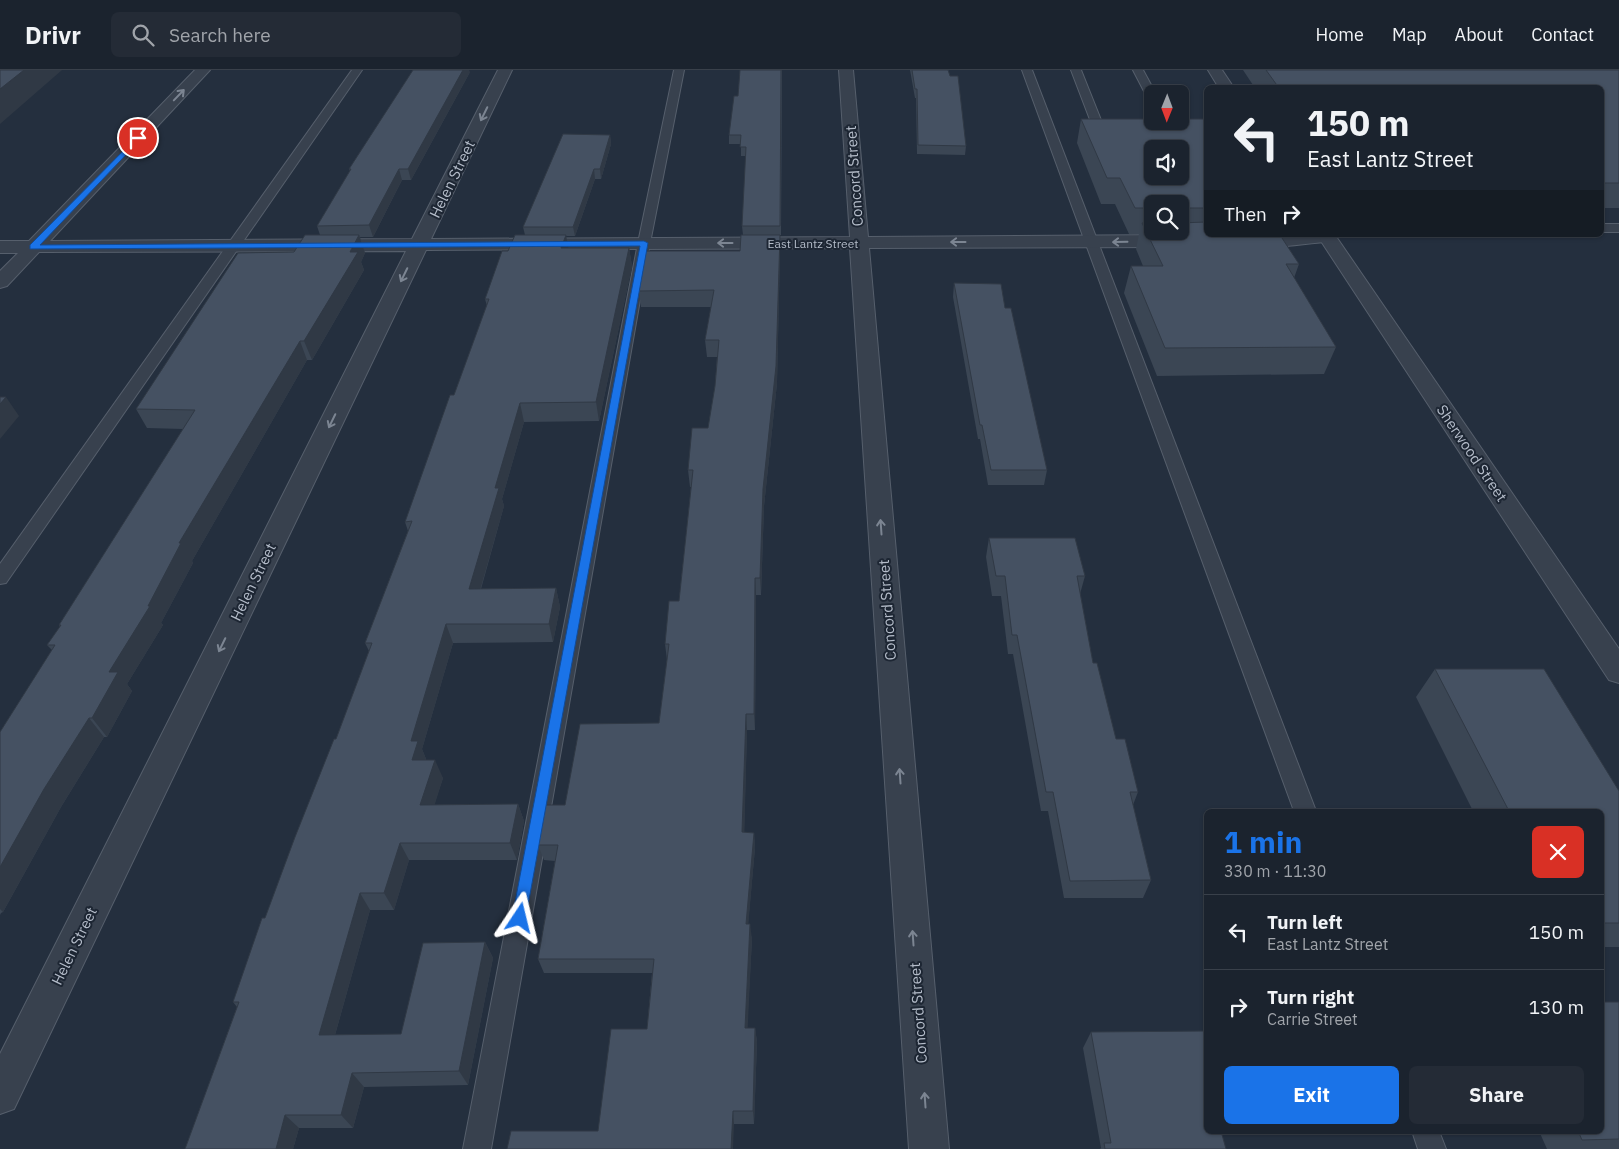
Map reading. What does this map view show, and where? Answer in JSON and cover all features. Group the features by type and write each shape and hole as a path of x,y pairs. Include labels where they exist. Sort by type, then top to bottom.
{"street":[{"path":"0,282 203,70"},
{"name":"Helen Street","path":"0,1094 505,70"},
{"name":"Concord Street","path":"846,70 929,1149"},
{"path":"1215,70 1224,85"},
{"path":"1229,240 1284,240 1310,237"},
{"name":"Sherwood Street","path":"1329,237 1619,672"},
{"name":"East Lantz Street","path":"0,247 1190,241"}],"lane":[{"path":"0,578 357,70"},
{"path":"477,1149 644,243 679,70"},
{"path":"1027,70 1304,809"},
{"path":"1076,70 1103,138 1121,138"},
{"path":"1138,70 1146,85"},
{"path":"1604,228 1619,228"},
{"path":"1426,1134 1432,1149"}],"building":[{"path":"0,70 24,70 0,89"},
{"path":"413,70 463,70 408,169 399,169 369,225 317,226 351,169 349,169"},
{"path":"740,70 781,70 780,226 742,226 746,147 740,147 741,135 729,135 734,96 738,96"},
{"path":"912,70 948,70 950,76 958,76 966,146 918,145 917,89 915,89"},
{"path":"1266,70 1619,70 1619,183 1604,183 1604,85 1277,85"},
{"path":"1081,119 1144,119 1144,130 1189,130 1189,119 1204,119 1204,208 1189,208 1189,195 1144,195 1144,208 1135,208 1120,178 1107,178"},
{"path":"563,134 610,135 600,169 594,169 573,227 523,227"},
{"path":"1204,222 1204,237 1281,237 1299,264 1286,264 1336,347 1165,348 1131,266 1163,266 1150,240 1189,240 1189,223"},
{"path":"305,235 359,235 350,252 358,252 304,341 300,341 179,543 181,543 148,606 150,606 109,672 118,672 92,718 89,718 44,789 0,867 0,732 55,645 47,645 61,625 59,625 195,410 136,409 238,253 294,252"},
{"path":"515,235 566,235 561,248 629,248 596,402 520,403 495,488 499,488 469,589 556,588 549,624 446,624 411,741 418,741 412,760 435,760 420,805 518,804 510,843 400,843 384,893 360,893 319,1035 401,1034 423,943 485,942 459,1071 352,1073 341,1115 285,1115 276,1149 185,1149 239,1002 233,1002 262,918 265,918 372,643 365,643 412,521 405,522 450,395 454,395 489,299 485,299 502,251 508,251"},
{"path":"741,235 780,235 776,366 763,489 760,578 755,578 754,714 746,714 742,832 754,833 746,924 750,924 745,1028 755,1028 753,1111 733,1111 731,1149 507,1149 511,1131 598,1131 611,1029 647,1029 654,959 538,959 558,845 538,845 545,805 565,805 580,724 659,723 669,644 665,644 669,601 679,601 693,470 688,470 692,428 708,428 715,386 719,340 705,340 714,290 639,291 646,251 740,251"},
{"path":"954,283 1001,284 1005,308 1011,308 1047,470 991,470 982,425 980,425"},
{"path":"0,397 6,397 0,404"},
{"path":"989,538 1075,538 1085,576 1077,576 1093,663 1097,663 1116,739 1125,739 1138,792 1130,792 1151,880 1070,881 1053,792 1046,792 1017,635 1012,635 1005,576 996,576"},
{"path":"1435,669 1544,669 1619,791 1619,923 1604,923 1604,809 1508,809"},
{"path":"1604,1002 1619,1002 1619,1139 1582,1140 1579,1134 1604,1134"},
{"path":"1204,1031 1204,1134 1222,1134 1226,1149 1105,1149 1104,1143 1111,1143 1091,1032"}],"route":[{"path":"138,138 33,247 644,243 520,918"}]}
